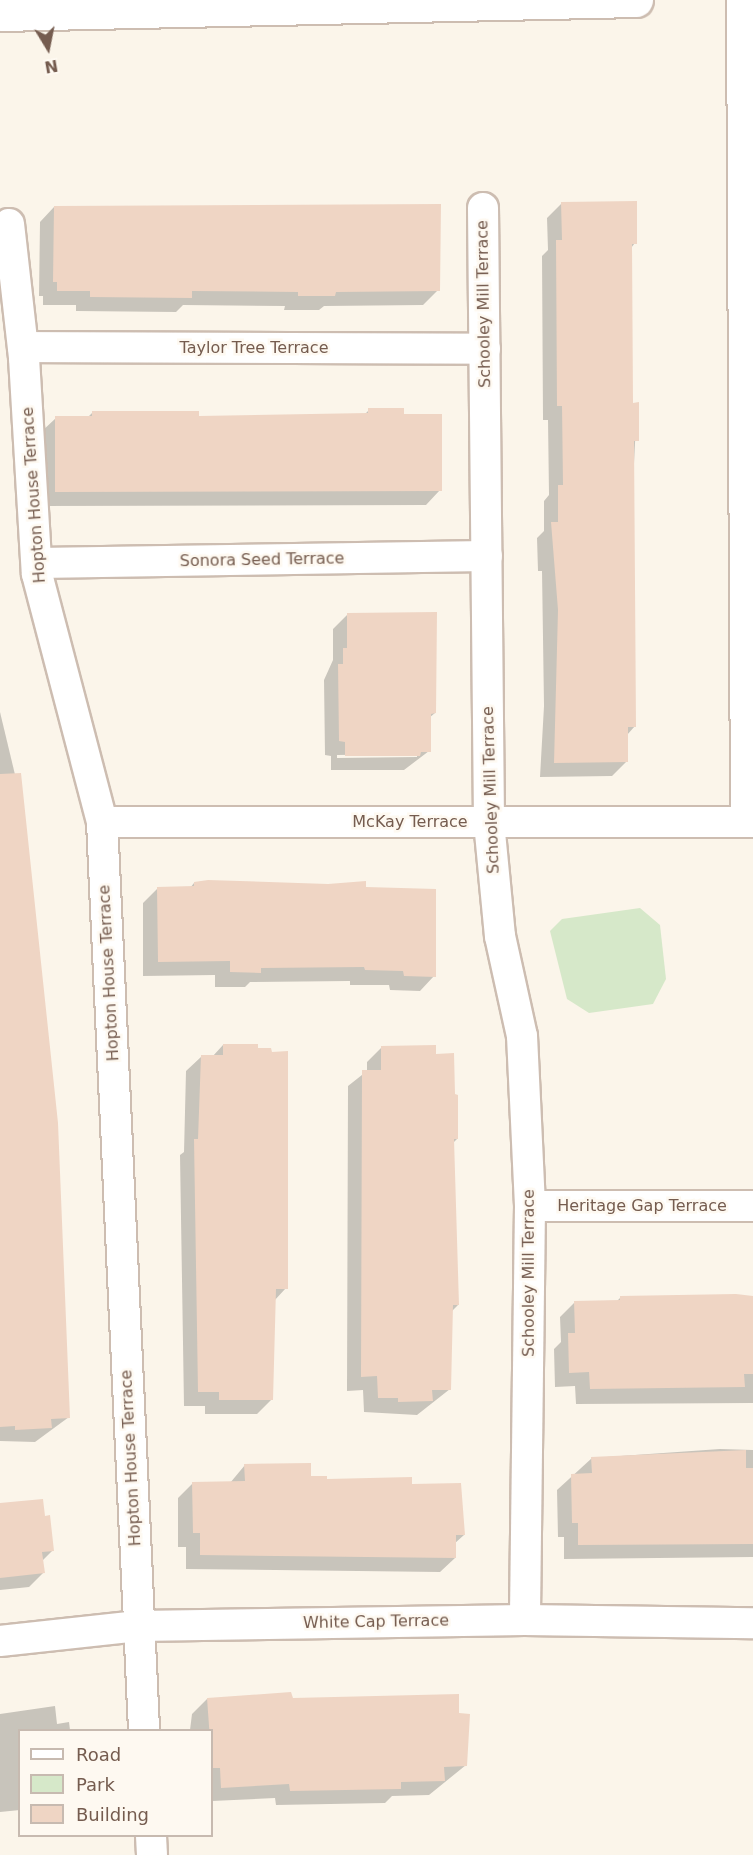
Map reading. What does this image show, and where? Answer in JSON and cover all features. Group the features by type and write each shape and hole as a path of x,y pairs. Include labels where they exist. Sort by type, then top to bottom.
{"main road":[{"path":"0,14 636,0"}],"street":[{"path":"742,0 750,822"},
{"name":"Schooley Mill Terrace","path":"483,208 489,822 500,936 522,1036 530,1206 525,1620"},
{"name":"Hopton House Terrace","path":"9,224 23,347 36,563 102,822 144,1729"},
{"name":"Taylor Tree Terrace","path":"23,347 485,349"},
{"name":"Sonora Seed Terrace","path":"36,563 486,556"},
{"name":"McKay Terrace","path":"102,822 750,822"},
{"name":"Heritage Gap Terrace","path":"530,1206 753,1206"},
{"name":"White Cap Terrace","path":"0,1641 138,1626 525,1620 753,1623"},
{"path":"151,1837 152,1855"}],"green space":[{"path":"640,908 660,925 666,979 653,1004 589,1013 567,999 550,931 562,919"}],"building":[{"path":"637,201 637,244 632,244 633,403 639,402 639,441 634,441 636,727 628,727 628,762 554,763 558,610 551,522 558,522 558,485 563,485 562,406 557,406 556,240 562,240 561,202"},
{"path":"441,204 440,291 336,292 335,296 298,296 298,292 192,291 192,298 90,297 90,291 57,291 57,282 53,282 54,206"},
{"path":"368,408 404,408 404,414 442,414 442,491 55,492 55,416 92,416 92,411 199,411 199,416 368,413"},
{"path":"437,612 436,713 431,714 431,752 421,752 420,756 345,756 345,742 339,741 338,664 343,664 343,648 347,648 347,613"},
{"path":"21,773 58,1123 70,1418 51,1419 52,1428 15,1430 15,1426 0,1427 0,774"},
{"path":"208,880 328,884 366,881 366,887 436,889 436,977 404,976 403,971 365,970 364,967 261,968 261,973 230,972 230,961 158,962 157,887 194,886 194,882"},
{"path":"223,1044 258,1044 258,1048 271,1048 272,1052 288,1051 288,1289 276,1289 273,1400 219,1400 219,1392 198,1392 194,1139 198,1139 201,1055 223,1055"},
{"path":"436,1045 436,1054 454,1053 455,1094 458,1095 458,1139 454,1139 459,1305 453,1305 451,1390 432,1390 433,1401 398,1402 398,1398 378,1398 377,1376 361,1377 362,1070 381,1070 381,1046"},
{"path":"736,1294 753,1296 753,1374 744,1374 745,1387 590,1389 589,1372 569,1373 568,1333 575,1333 574,1301 620,1300 620,1296"},
{"path":"746,1450 746,1468 753,1468 753,1544 578,1545 578,1523 572,1523 571,1474 592,1473 591,1457"},
{"path":"311,1463 311,1476 327,1476 327,1479 412,1477 412,1484 461,1483 465,1535 456,1535 456,1558 200,1555 200,1533 193,1533 192,1482 245,1481 244,1464"},
{"path":"43,1499 45,1516 50,1515 54,1551 42,1552 45,1573 0,1578 0,1503"},
{"path":"291,1692 293,1698 459,1694 459,1713 470,1714 467,1766 444,1767 445,1781 401,1782 401,1789 290,1791 289,1784 221,1788 220,1768 213,1768 213,1729 209,1729 207,1698"}]}
